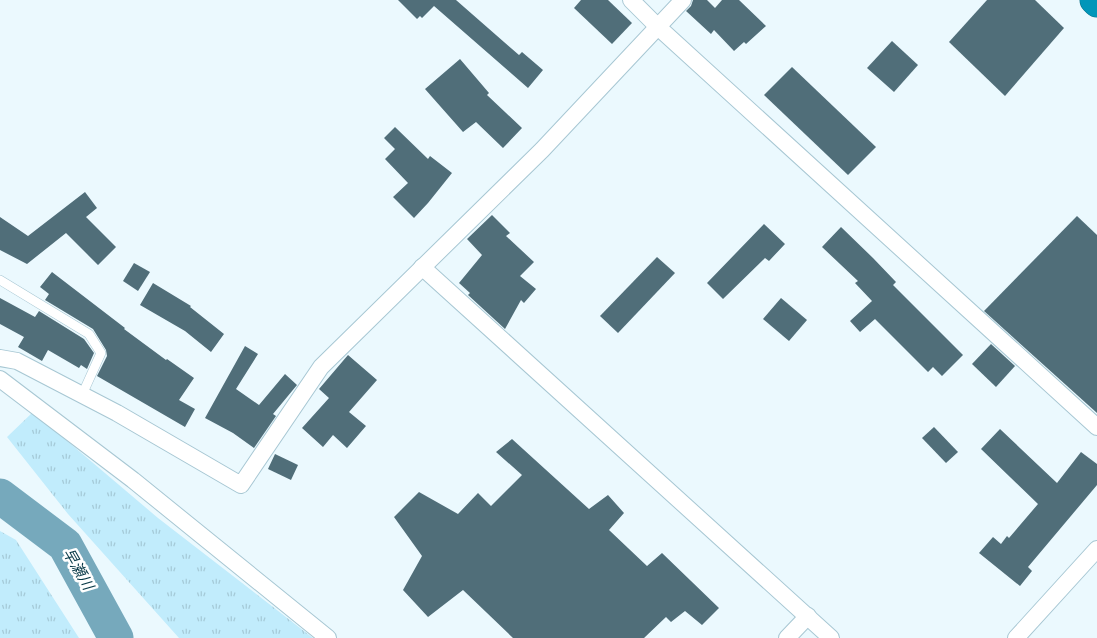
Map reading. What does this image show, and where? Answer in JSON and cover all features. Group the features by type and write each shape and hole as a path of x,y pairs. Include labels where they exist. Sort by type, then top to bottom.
{"highway":[{"path":"1094,0 1097,3"}],"street":[{"path":"630,0 1097,428"},
{"path":"0,358 17,361 117,413 241,485 321,367 542,150 682,0"},
{"path":"422,267 832,638"},
{"path":"0,379 133,480 328,638"},
{"path":"1016,638 1097,549"},
{"path":"787,638 808,616"}],"lane":[{"path":"0,280 89,334 101,353 82,395"}],"green space":[{"path":"33,412 158,518 313,638 179,638 68,514 7,437"},
{"path":"0,531 16,540 79,638 0,638"}],"building":[{"path":"398,0 456,0 519,55 522,52 543,70 528,88 434,6 422,18 420,16 417,19"},
{"path":"581,0 608,0 632,23 612,44 574,8"},
{"path":"693,0 707,0 715,8 722,0 739,0 766,26 746,44 744,42 734,51 714,30 711,34 686,11 691,6"},
{"path":"987,0 1035,0 1064,28 1005,96 949,42"},
{"path":"892,41 918,65 894,92 867,68"},
{"path":"460,59 489,93 487,95 522,128 503,148 476,122 463,132 425,89"},
{"path":"792,67 876,147 848,175 764,95"},
{"path":"395,127 428,159 430,156 452,173 414,218 393,197 408,183 385,159 395,149 384,138"},
{"path":"85,192 97,208 86,217 116,247 98,265 66,233 27,264 0,250 0,217 28,236"},
{"path":"492,215 510,233 506,236 534,262 520,276 536,289 524,303 521,300 505,329 468,295 470,293 459,283 482,255 467,239"},
{"path":"1077,216 1097,235 1097,413 984,311"},
{"path":"764,224 785,244 769,261 765,258 723,299 707,283"},
{"path":"841,227 896,282 893,285 963,355 942,376 933,367 928,372 875,319 860,332 850,321 872,301 855,283 858,281 822,247"},
{"path":"657,257 675,273 618,333 600,316"},
{"path":"134,263 150,272 138,291 123,281"},
{"path":"52,272 124,329 194,378 179,400 195,409 185,427 97,376 107,356 106,350 93,329 45,300 49,294 40,287"},
{"path":"153,283 191,306 224,334 211,352 185,331 140,305"},
{"path":"0,298 35,317 39,311 84,339 94,353 87,369 81,365 79,368 48,350 42,361 18,347 24,337 0,324"},
{"path":"781,298 807,320 789,341 763,319"},
{"path":"991,344 1015,366 996,387 972,364"},
{"path":"245,346 258,354 236,389 259,405 285,374 297,385 273,414 276,416 254,448 233,433 205,418"},
{"path":"348,355 377,380 349,412 366,426 347,448 333,435 323,447 302,428 329,398 319,389"},
{"path":"934,427 958,452 946,463 922,438"},
{"path":"1000,429 1057,483 1081,452 1097,464 1097,485 1028,567 1032,571 1020,586 979,553 993,537 1001,544 1007,536 1009,538 1038,504 981,449"},
{"path":"512,439 589,509 608,495 624,513 609,530 647,566 662,553 719,608 702,625 685,611 671,622 666,617 644,638 513,638 463,590 428,617 403,590 422,556 394,517 419,492 458,514 478,493 491,506 522,475 496,452"},
{"path":"275,454 298,465 291,480 268,469"}],"waterway":[{"name":"早瀬川","path":"0,496 65,545 116,638"}]}
